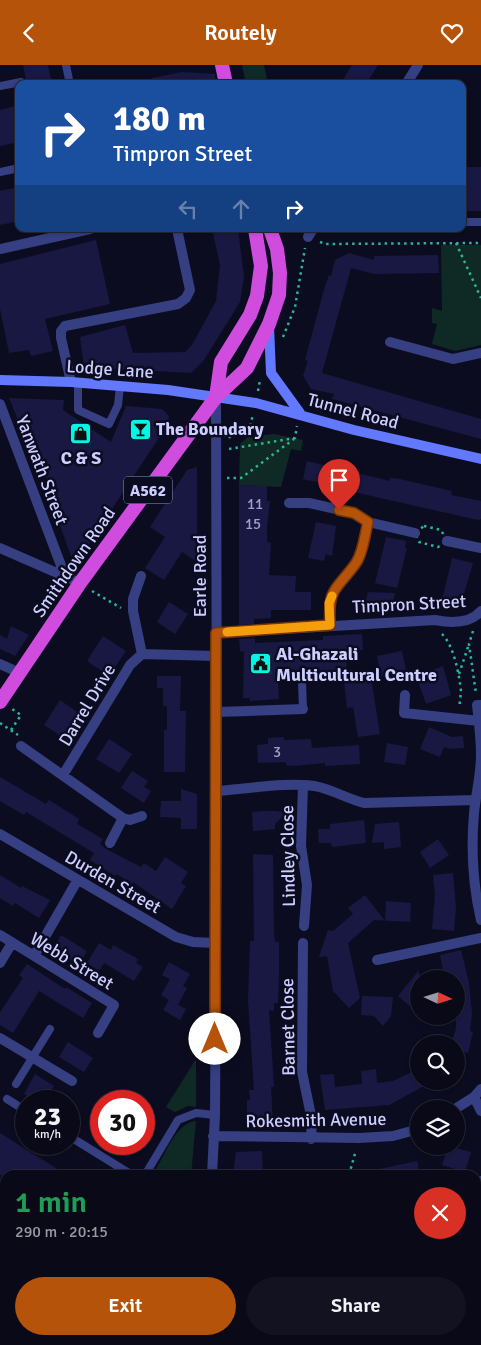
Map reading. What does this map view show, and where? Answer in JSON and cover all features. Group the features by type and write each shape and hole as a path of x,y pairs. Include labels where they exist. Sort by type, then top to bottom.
{"highway":[{"path":"222,65 225,80"},
{"name":"A562","path":"216,397 221,362 250,315 257,296 261,266 255,232"},
{"name":"A562","path":"216,397 247,368 269,324 279,295 280,273 277,249 271,232"},
{"name":"Smithdown Road","path":"0,702 80,583 216,397"}],"main road":[{"path":"269,324 271,373 300,413"},
{"name":"Lodge Lane","path":"0,380 74,382 216,397"},
{"name":"Tunnel Road","path":"216,397 256,403 300,413 354,430 481,459"}],"street":[{"path":"409,80 418,65"},
{"path":"0,249 76,232"},
{"path":"74,382 61,338 61,331 65,326 178,305 186,298 190,290 178,232"},
{"path":"390,342 453,359 481,353"},
{"name":"Earle Road","path":"212,1170 213,1136 216,1115 216,501 218,443 216,397"},
{"name":"Yanwath Street","path":"0,404 65,576"},
{"path":"289,503 309,503 354,513 368,522 415,533"},
{"path":"330,625 329,603 331,597 341,579 357,562 368,522"},
{"path":"447,541 481,548"},
{"path":"0,548 80,583"},
{"path":"141,576 133,599 133,611 142,655 216,656"},
{"name":"Timpron Street","path":"216,633 434,620 453,622 478,614"},
{"name":"Darrel Drive","path":"63,775 130,665 142,655"},
{"path":"0,664 20,673"},
{"path":"405,695 404,713 460,721 479,721"},
{"path":"479,705 480,781 475,800 474,814 477,845 476,898 481,920"},
{"path":"217,712 303,709"},
{"path":"20,746 123,818 130,820 142,816"},
{"path":"217,791 304,786 320,787 346,799 364,803 475,800"},
{"name":"Lindley Close","path":"304,786 301,846 307,885 304,926"},
{"path":"110,843 123,818"},
{"name":"Durden Street","path":"0,834 77,881 176,937 193,942 215,943"},
{"path":"34,956 77,881"},
{"name":"Webb Street","path":"0,935 114,1005 98,1033"},
{"path":"376,960 481,938"},
{"name":"Webb Street","path":"0,963 12,943"},
{"name":"Barnet Close","path":"304,943 302,1072 312,1120 311,1139"},
{"path":"0,1038 72,1081"},
{"path":"465,1101 477,1093 481,1111"},
{"name":"Rokesmith Avenue","path":"213,1136 311,1139 359,1138 393,1136 410,1131"}],"lane":[{"path":"66,65 69,80"},
{"path":"0,86 15,83"},
{"path":"0,172 15,169"},
{"path":"466,222 481,222"},
{"path":"74,382 78,410 109,424 118,405 120,386"},
{"path":"302,682 303,709"},
{"path":"16,1084 50,1029"},
{"path":"7,1099 15,1104"},
{"path":"148,1170 178,1120 196,1113 216,1115"},
{"path":"80,1143 124,1170"}],"path":[{"path":"336,243 481,243"},
{"path":"456,243 481,298"},
{"path":"280,343 295,307 304,254"},
{"path":"271,373 261,377 250,427 241,427 230,435 227,449 295,439"},
{"path":"227,479 241,478 295,439 300,413"},
{"path":"216,501 227,479 227,469"},
{"path":"424,526 441,530 447,541 438,547 419,542 415,533 424,526"},
{"path":"80,583 117,607 133,611"},
{"path":"460,721 459,675 461,663 476,625 478,614"},
{"path":"434,620 436,627 445,637 459,675"},
{"path":"469,644 479,705"},
{"path":"0,702 21,715 11,730"},
{"path":"0,723 24,739 20,746"},
{"path":"350,1170 359,1138"}],"green space":[{"path":"242,65 264,65 267,80 245,80"},
{"path":"441,245 481,245 481,345 455,351 432,344 437,324 432,323 432,308 442,311"},
{"path":"274,434 303,440 301,451 291,449 281,487 239,485 240,444 248,437"},
{"path":"196,1059 196,1107 188,1106 175,1112 166,1107"},
{"path":"196,1121 191,1170 156,1170 172,1140 189,1123"}],"building":[{"path":"23,65 48,65 51,80 26,80"},
{"path":"352,65 378,65 369,80 343,80"},
{"path":"182,72 215,74 215,80 152,80 152,78"},
{"path":"15,106 15,143 0,146 0,110"},
{"path":"466,167 481,167 481,211 466,211"},
{"path":"15,188 15,222 0,225 0,191"},
{"path":"213,232 238,232 244,277 240,302 204,360 191,373 84,367 80,337 125,325 133,353 185,352 192,345 216,301 220,265"},
{"path":"96,240 110,304 45,319 53,351 31,356 29,350 9,353 0,309 0,264"},
{"path":"349,253 374,260 374,256 438,255 439,273 374,274 351,268 322,373 481,419 481,439 332,399 334,394 311,389 303,376 308,361 305,360 325,286 329,275 331,276 335,260"},
{"path":"9,398 64,400 63,410 111,442 126,406 162,409 169,416 168,424 79,559 72,559 54,509 58,507 29,435 25,436 21,420 18,420"},
{"path":"307,461 390,481 390,478 400,479 452,491 451,495 481,501 481,519 478,520 345,490 344,492 328,489 320,485 321,483 303,479"},
{"path":"197,467 197,562 182,552 164,580 145,568 165,537 150,527 187,470"},
{"path":"239,485 267,486 267,501 270,501 267,542 271,543 269,575 296,576 295,592 311,592 311,610 271,610 271,618 254,619 254,624 239,625"},
{"path":"316,522 336,526 332,556 326,554 324,561 308,558"},
{"path":"386,537 406,541 405,548 407,548 397,588 375,583"},
{"path":"452,558 473,563 461,604 442,600"},
{"path":"368,592 395,593 392,609 365,604"},
{"path":"169,602 188,614 175,634 157,622"},
{"path":"11,626 29,635 15,656 0,649 0,635 7,639"},
{"path":"362,634 363,650 346,651 347,676 278,679 279,699 250,701 250,698 243,698 244,652 240,651 239,639 255,638 255,643 323,640 323,636"},
{"path":"103,636 126,651 109,676 87,661"},
{"path":"402,651 406,670 381,676 377,656"},
{"path":"443,666 451,695 426,704 416,676"},
{"path":"157,676 181,676 180,711 186,711 185,772 164,772 164,730 167,730 167,706 163,706 163,688 157,688"},
{"path":"371,678 380,734 358,737 353,707 347,708 344,682"},
{"path":"60,700 83,716 67,740 44,725"},
{"path":"429,727 452,737 463,736 464,748 450,749 444,747 440,757 420,749"},
{"path":"284,737 284,740 311,739 312,748 359,745 360,764 325,766 325,763 292,766 286,765 286,762 258,763 257,745 268,744 268,738"},
{"path":"109,739 132,754 119,773 96,759"},
{"path":"387,743 408,747 405,765 384,762"},
{"path":"132,771 148,781 144,787 151,791 144,803 121,788"},
{"path":"0,777 46,804 49,800 79,819 77,824 103,839 100,844 106,849 141,867 144,863 156,871 165,857 188,872 181,883 186,886 172,909 133,882 132,884 117,874 115,876 90,860 94,853 26,812 24,815 0,801"},
{"path":"181,789 197,794 197,829 181,829 181,818 160,817 161,801 181,801"},
{"path":"252,812 287,812 275,824 275,829 253,831"},
{"path":"364,820 366,843 332,847 331,843 319,843 318,829 330,829 330,824"},
{"path":"399,822 401,847 384,849 384,842 372,843 375,824"},
{"path":"438,839 449,855 430,868 420,852"},
{"path":"253,854 273,855 274,933 275,942 279,942 279,976 278,1003 274,1003 274,1011 269,1010 274,1087 271,1087 273,1124 250,1125 250,1114 247,1114 247,1100 250,1100 249,1090 254,1090 248,1000 250,941 254,941"},
{"path":"453,873 456,907 454,931 432,929 435,895 433,875"},
{"path":"0,875 21,888 22,886 50,900 39,918 15,903 13,906 0,898"},
{"path":"365,895 385,921 374,920 348,943 360,998 349,1008 333,991 327,956 319,957 328,930 333,931 353,914 348,908"},
{"path":"386,901 411,903 410,922 385,921"},
{"path":"61,935 87,951 79,965 53,950"},
{"path":"99,943 111,950 113,945 138,959 136,963 143,967 134,981 104,963 99,971 87,963"},
{"path":"461,950 469,983 472,1014 470,1031 473,1032 468,1053 465,1052 465,1035 454,1035 456,1025 465,1025 465,970 443,970 440,955"},
{"path":"169,962 190,974 183,986 187,988 178,1005 186,1009 180,1020 163,1010 169,1000 161,995 170,979 162,975"},
{"path":"27,964 65,989 66,987 92,1003 83,1018 39,991 13,1033 0,1025 0,1012 23,978 19,975"},
{"path":"410,981 410,1006 398,996"},
{"path":"362,996 393,997 391,1016 383,1026 374,1016 361,1015"},
{"path":"68,1042 93,1058 84,1072 59,1057"},
{"path":"376,1069 377,1083 393,1081 410,1073 410,1090 417,1090 389,1105 325,1110 320,1075 334,1074 335,1087 362,1084 361,1071"},
{"path":"35,1074 54,1086 52,1090 26,1090"},
{"path":"0,1133 15,1142 15,1155 35,1155 59,1170 0,1170"},
{"path":"465,1150 471,1152 466,1170 442,1165 445,1155 465,1155"},
{"path":"262,1151 263,1170 234,1170 236,1152"},
{"path":"417,1161 419,1170 375,1170"}],"slow traffic":[{"path":"227,632 330,625 329,603 332,596"}],"place":[{"name":"The Boundary","path":"140,429"},
{"name":"C & S","path":"81,433"},
{"name":"Al-Ghazali Multicultural Centre","path":"260,664"}],"route":[{"path":"215,1039 216,633 330,625 329,603 341,579 357,562 368,522 354,513 339,510"}]}
